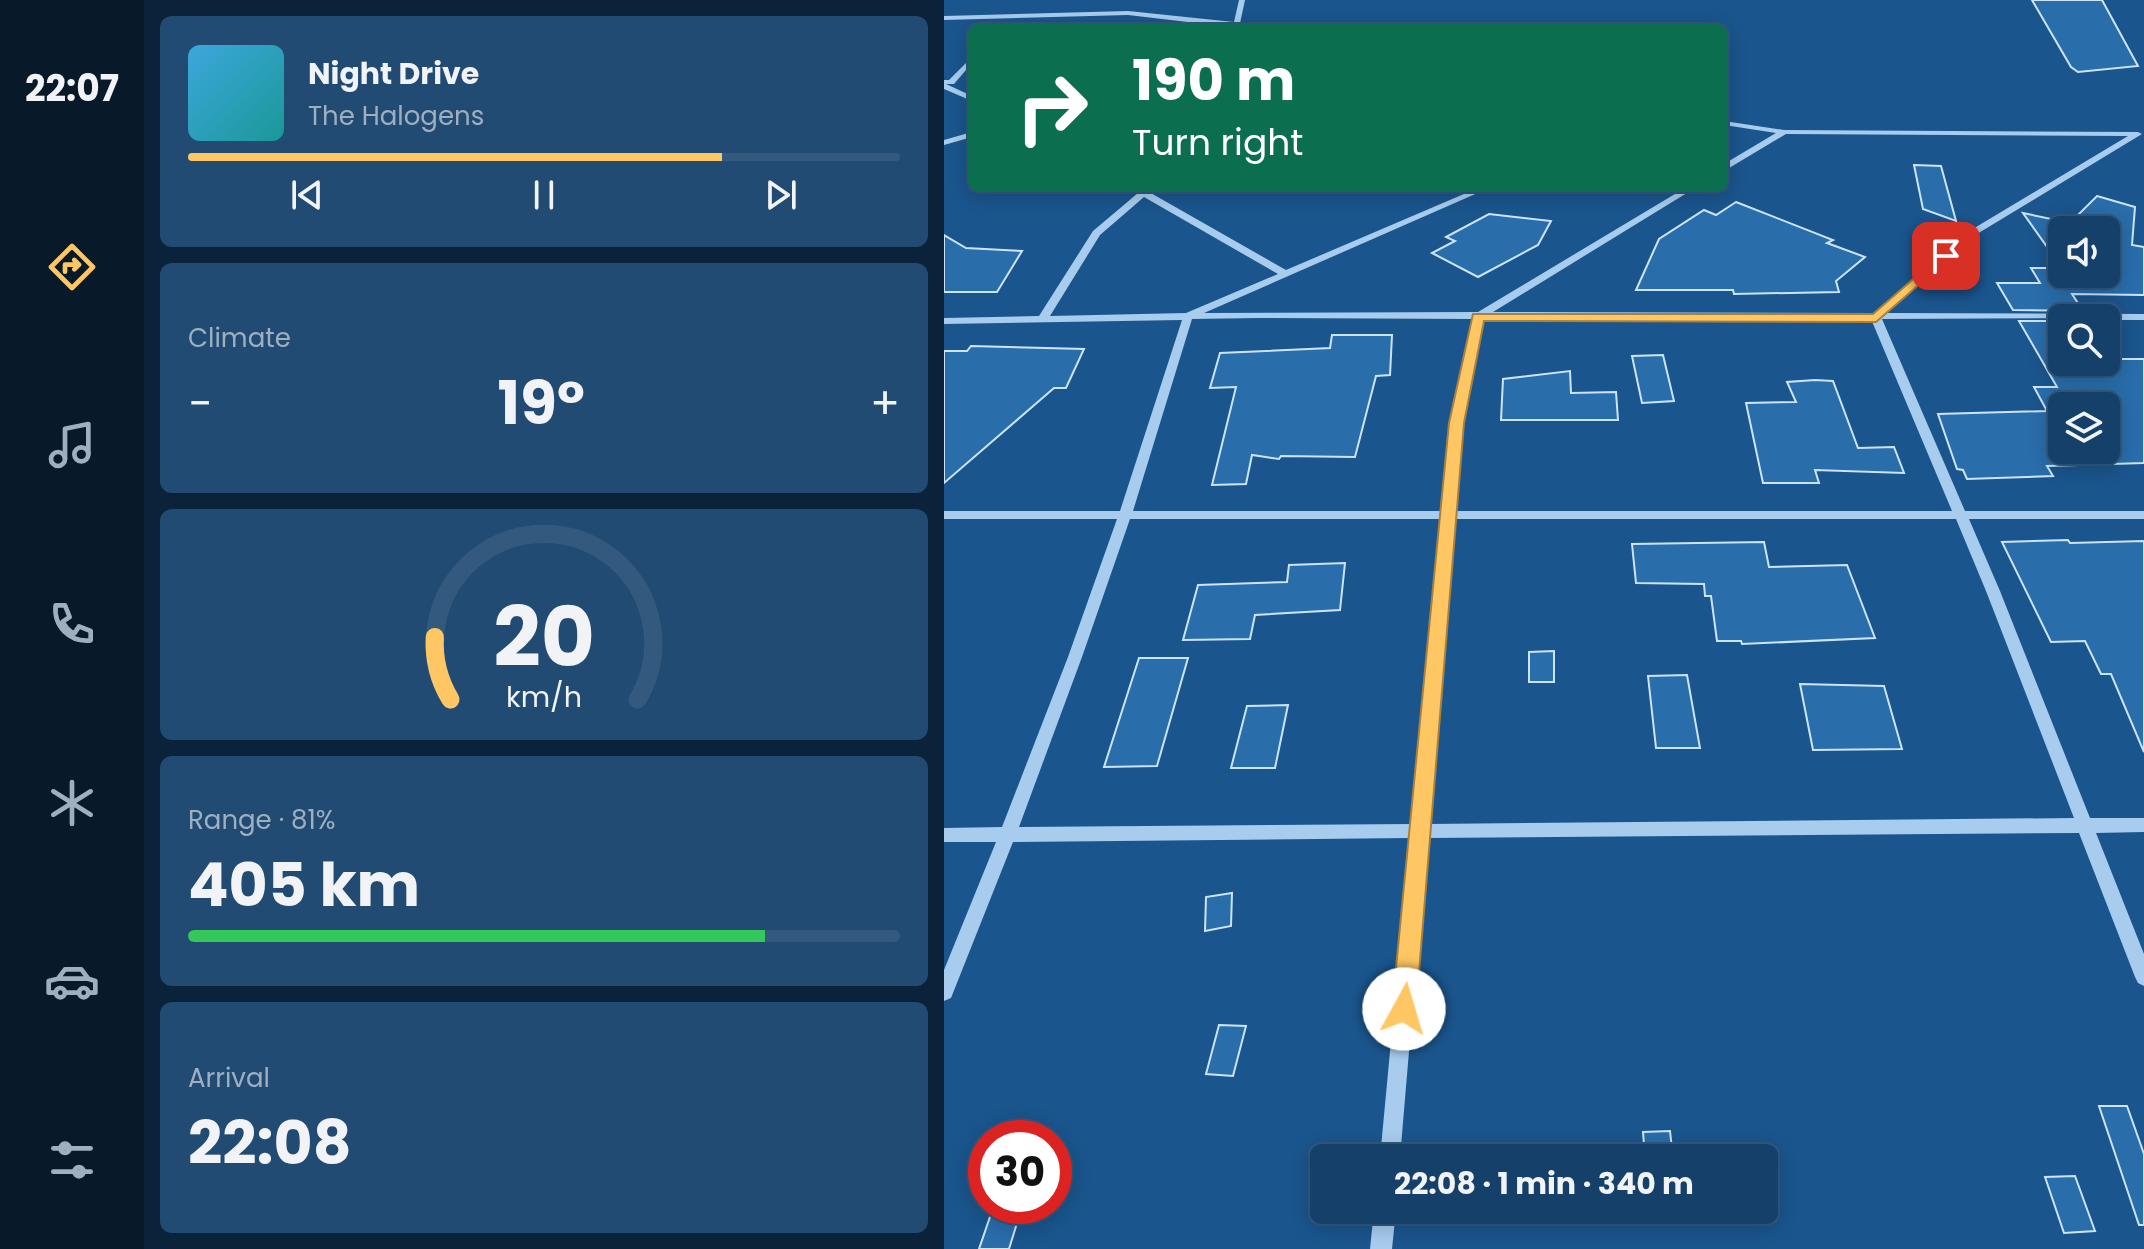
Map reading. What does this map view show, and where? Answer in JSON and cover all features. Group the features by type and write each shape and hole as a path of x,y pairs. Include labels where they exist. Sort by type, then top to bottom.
{"street":[{"path":"1237,24 1242,0"},
{"path":"944,18 1128,13 1220,24"},
{"path":"1007,24 1016,16"},
{"path":"944,84 951,82 968,63"},
{"path":"944,84 968,97"},
{"path":"1728,124 1784,132 2141,133"},
{"path":"1728,166 1784,132"},
{"path":"1876,318 1969,235 2141,133"},
{"path":"944,143 968,135"},
{"path":"1042,320 1096,233 1139,192"},
{"path":"1147,192 1286,274"},
{"path":"1188,316 1476,192"},
{"path":"1391,1144 1422,830 1456,423 1478,317 1684,192"},
{"path":"944,321 1188,316 2144,317"},
{"path":"944,992 1037,766 1144,466 1188,316"},
{"path":"1876,318 1961,517 2144,977"},
{"path":"944,515 2144,515"},
{"path":"944,835 1007,837 1422,830 2144,825"},
{"path":"1381,1249 1384,1224"}],"building":[{"path":"2032,0 2102,0 2138,66 2078,72 2071,67"},
{"path":"1914,165 1941,166 1956,221 1923,209"},
{"path":"2097,196 2135,207 2132,245 2144,247 2144,295 2072,294 2078,304 2048,304 2048,310 2013,310 1997,283 2040,283 2031,268 2048,268 2048,288 2120,288 2120,216 2077,216"},
{"path":"1736,202 1833,240 1827,243 1865,257 1836,281 1839,292 1734,294 1733,290 1636,290 1659,239 1704,210 1716,215"},
{"path":"2023,213 2048,218 2048,248"},
{"path":"1489,214 1551,221 1538,245 1478,277 1432,253 1455,241 1446,237"},
{"path":"944,235 966,248 1022,251 997,292 944,292"},
{"path":"2019,321 2048,321 2048,371"},
{"path":"1332,335 1392,335 1390,375 1376,376 1355,457 1281,456 1279,459 1252,455 1246,484 1212,485 1236,387 1210,388 1220,353 1330,348"},
{"path":"971,346 1084,349 1066,388 1054,388 944,483 944,351 967,351"},
{"path":"1663,355 1674,401 1642,403 1632,356"},
{"path":"2120,359 2144,359 2144,463 2120,464 2120,392 2048,392 2048,464 2112,464 2047,466 2053,476 1967,479 1963,470 1957,469 1938,414 2047,411 2034,387 2057,387 2051,376 2120,376"},
{"path":"1570,371 1571,393 1616,392 1618,420 1501,420 1503,379"},
{"path":"1833,381 1858,448 1894,447 1904,473 1815,470 1819,483 1763,483 1746,403 1796,402 1787,382"},
{"path":"2068,540 2070,543 2144,541 2144,752 2111,674 2101,674 2085,641 2051,642 2002,542"},
{"path":"1764,542 1769,567 1847,565 1875,638 1742,644 1741,641 1717,641 1711,596 1705,596 1704,584 1636,583 1632,544"},
{"path":"1345,563 1340,610 1255,615 1250,639 1183,640 1198,585 1287,582 1289,565"},
{"path":"1554,651 1554,682 1529,682 1529,652"},
{"path":"1139,658 1188,658 1157,766 1104,767"},
{"path":"1687,675 1700,748 1656,748 1648,676"},
{"path":"1800,684 1884,686 1902,749 1813,750"},
{"path":"1288,705 1275,768 1231,768 1247,706"},
{"path":"1232,893 1231,926 1205,931 1206,897"},
{"path":"1219,1025 1246,1026 1233,1076 1206,1074"},
{"path":"2099,1106 2127,1106 2144,1154 2144,1225 2139,1225"},
{"path":"1670,1131 1671,1144 1644,1144 1643,1132"},
{"path":"2075,1176 2095,1231 2064,1233 2045,1177"},
{"path":"988,1224 1017,1224 1009,1249 979,1249"}],"route":[{"path":"1404,1009 1456,423 1478,317 1876,318 1946,256"}]}
